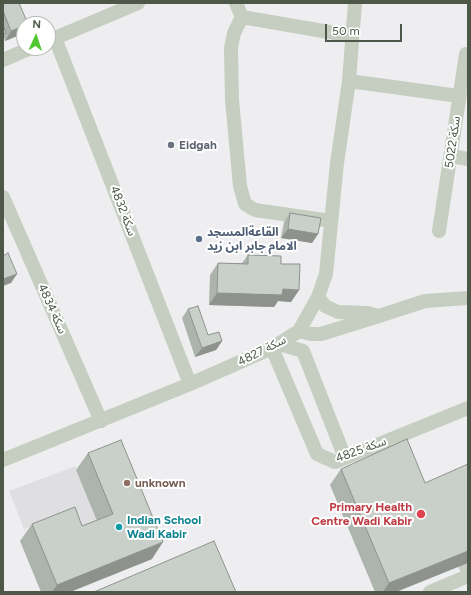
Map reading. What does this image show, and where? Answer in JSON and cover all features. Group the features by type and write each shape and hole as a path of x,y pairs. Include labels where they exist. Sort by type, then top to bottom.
{"street":[{"path":"56,37 138,3"},
{"path":"236,3 242,17 234,33 231,48 232,100 240,186 245,204 255,210 331,221"},
{"name":"سكة 4827","path":"3,460 190,384 276,346 299,331 318,297 326,274 337,163 349,81 355,3"},
{"path":"242,17 352,36"},
{"name":"سكة 4832","path":"56,49 190,384"},
{"path":"3,60 16,54"},
{"name":"سكة 5022","path":"439,231 466,54 468,55"},
{"path":"349,81 459,96"},
{"path":"451,156 468,159"},
{"name":"سكة 4834","path":"3,197 101,421"},
{"path":"318,297 325,306 338,312 368,313 380,316"},
{"path":"299,331 311,334 321,334 425,301 468,298"},
{"path":"276,346 303,350 346,458"},
{"name":"سكة 4825","path":"276,346 317,454 335,462 468,408"},
{"path":"451,543 468,571"},
{"path":"430,592 468,576"}],"shaded area":[{"path":"76,466 76,470 101,531 71,543 60,516 24,529 9,491"}],"building":[{"path":"3,3 19,3 25,16 16,16 16,29 11,31 3,11"},
{"path":"3,25 6,33 3,34"},
{"path":"290,213 321,218 318,234 288,229"},
{"path":"8,253 17,274 3,279 3,256"},
{"path":"248,255 281,256 281,264 300,264 299,290 283,289 282,295 217,293 218,263 248,264"},
{"path":"198,306 208,335 219,332 222,341 202,348 188,309"},
{"path":"407,439 425,483 468,464 468,551 389,583 341,469"},
{"name":"Indian School Wadi Kabir","path":"121,440 163,542 57,585 32,524 75,507 82,526 113,514 88,453"},
{"path":"214,541 236,592 94,592"}],"place":[{"name":"Eidgah","path":"171,145"},
{"name":"القاعةالمسجد الامام جابر ابن زيد","path":"199,239"},
{"name":"unknown","path":"127,483"},
{"name":"Primary Health Centre Wadi Kabir","path":"421,514"},
{"name":"Indian School Wadi Kabir","path":"119,527"}]}
